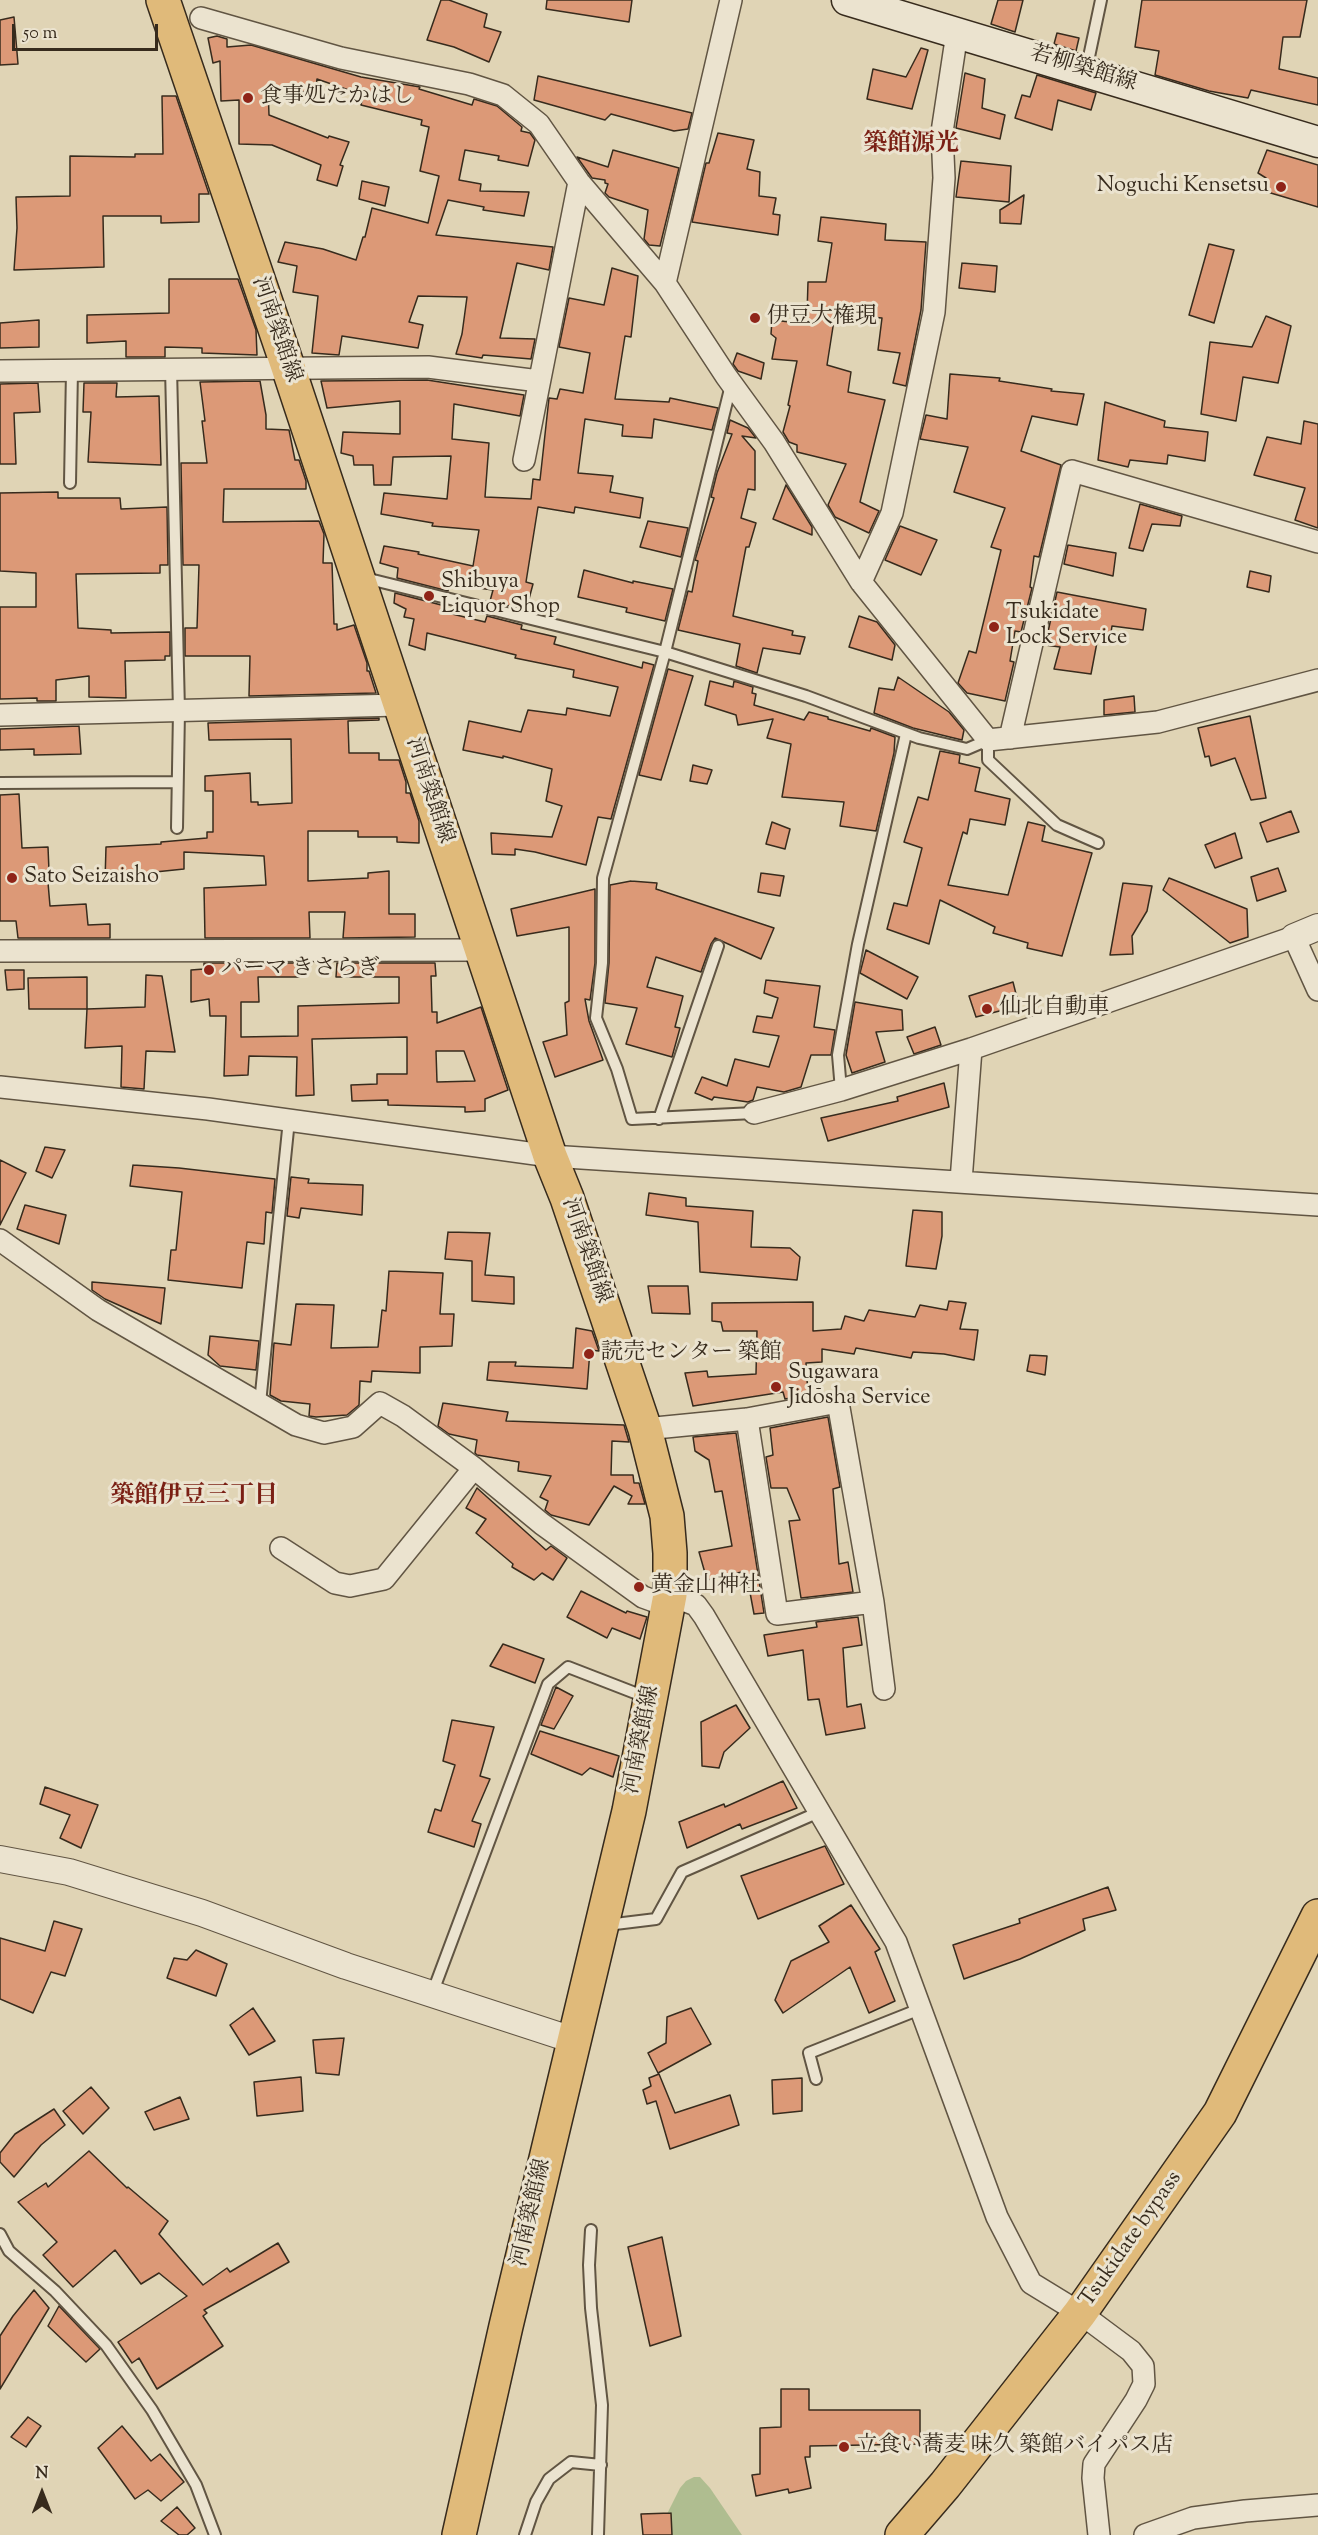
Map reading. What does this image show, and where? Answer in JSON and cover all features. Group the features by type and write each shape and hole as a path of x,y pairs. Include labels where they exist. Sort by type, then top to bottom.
{"main road":[{"name":"河南築館線","path":"163,0 288,367 550,1156 567,1198 645,1429 667,1516 670,1553 669,1600 629,1811 573,2040 459,2535"},
{"name":"若柳築館線","path":"847,0 1318,142"},
{"name":"Tsukidate bypass","path":"902,2535 945,2486 1080,2313 1220,2113 1318,1916"}],"street":[{"path":"665,283 731,0"},
{"path":"201,18 341,58 470,84 503,95 539,124 579,182 665,283 731,383 774,442 861,582 988,740 1158,722 1318,680"},
{"path":"861,582 892,513 934,312 944,178 942,132 957,33"},
{"path":"524,460 579,182"},
{"path":"0,371 428,367 539,381"},
{"path":"1010,738 1072,471 1318,542"},
{"path":"0,715 399,705"},
{"path":"754,1113 841,1090 971,1049 1318,927"},
{"path":"1294,937 1318,990"},
{"path":"0,951 482,950"},
{"path":"961,1181 971,1049"},
{"path":"0,1087 208,1109 550,1156 1318,1206"},
{"path":"0,1240 98,1310 296,1425 324,1433 353,1427 380,1403 403,1416 474,1468 542,1524 643,1597 696,1605 896,1942 997,2217 1031,2283 1080,2313 1131,2351 1143,2366 1144,2384 1094,2464 1093,2478 1099,2535"},
{"path":"645,1429 747,1419 838,1402 873,1602 884,1689"},
{"path":"747,1419 777,1614 873,1602"},
{"path":"281,1548 335,1582 350,1586 384,1579 474,1468"},
{"path":"0,1859 69,1872 202,1913 346,1966 573,2040"},
{"path":"1145,2535 1193,2518 1318,2505"}],"lane":[{"path":"1086,71 1101,0"},
{"path":"171,368 179,711 177,828"},
{"path":"70,483 72,370"},
{"path":"731,383 665,652 603,878 602,963 596,1018 618,1069 632,1119 754,1113"},
{"path":"356,576 665,652 806,696 906,734 967,749 988,740 988,760 1057,825 1098,843"},
{"path":"841,1090 838,1055 856,955 906,734"},
{"path":"0,783 176,782"},
{"path":"659,1119 718,946"},
{"path":"260,1403 290,1120"},
{"path":"432,1994 548,1684 568,1667 651,1699"},
{"path":"601,1926 656,1919 682,1872 819,1812"},
{"path":"816,2079 809,2053 920,2009"},
{"path":"591,2230 589,2265 591,2308 602,2405 598,2535"},
{"path":"0,2234 9,2250 55,2291 106,2345 152,2410 196,2485 215,2535"},
{"path":"525,2535 536,2502 549,2479 571,2462 601,2465"}],"green space":[{"path":"694,2477 700,2477 710,2488 742,2535 661,2535 665,2518 680,2488"}],"building":[{"path":"441,0 449,0 487,14 484,27 501,32 489,62 454,47 427,40"},
{"path":"547,0 632,0 629,22 546,9"},
{"path":"998,0 1023,0 1015,32 991,24"},
{"path":"1142,0 1307,0 1300,37 1283,37 1279,69 1318,78 1318,105 1251,90 1248,98 1209,91 1155,75 1159,51 1135,47"},
{"path":"14,17 18,64 0,65 0,20"},
{"path":"1057,33 1079,38 1076,51 1054,44"},
{"path":"217,36 227,39 227,47 251,45 361,77 420,87 419,89 472,105 474,99 497,106 522,127 521,131 530,133 535,140 528,166 498,160 499,156 465,150 459,180 481,184 480,191 529,192 524,216 483,210 484,207 448,200 436,235 553,247 549,270 517,263 500,338 535,339 531,359 483,355 482,358 456,354 462,334 467,297 418,296 409,322 423,325 418,348 342,336 339,355 312,353 318,296 293,292 297,266 278,262 285,242 323,249 356,260 363,237 365,237 372,208 428,223 439,176 420,171 429,127 421,125 422,120 361,105 363,95 317,79 315,93 268,87 269,115 328,138 329,136 349,142 340,165 343,166 337,186 317,180 321,165 272,145 239,144 239,100 221,101 220,61 213,63 208,38"},
{"path":"921,48 928,50 912,109 867,99 873,69 906,77"},
{"path":"965,73 985,79 982,108 1005,115 1000,139 956,128"},
{"path":"1037,75 1096,93 1091,110 1058,100 1052,130 1015,118 1022,95 1030,97"},
{"path":"538,76 692,113 688,129 674,131 611,114 605,120 534,100"},
{"path":"162,96 176,96 209,194 199,194 199,222 161,223 161,216 103,216 104,267 14,270 17,228 16,197 70,196 70,156 135,157 135,154 163,154"},
{"path":"718,133 754,140 747,169 760,172 759,196 776,198 773,214 780,215 778,235 692,222 706,163 709,163"},
{"path":"613,150 679,168 660,246 649,245 644,239 648,210 609,197 605,193 608,184 605,180 592,178 577,157 608,167"},
{"path":"1267,150 1318,165 1318,207 1264,191 1266,178 1258,173"},
{"path":"961,161 1011,166 1009,202 956,197"},
{"path":"362,181 389,187 385,206 359,199"},
{"path":"1024,195 1021,224 1000,223 1000,210"},
{"path":"821,217 886,224 885,240 926,242 921,310 906,386 893,383 900,353 878,350 882,318 835,314 827,365 851,372 848,392 885,400 860,502 879,511 869,533 835,517 828,505 846,464 797,452 797,445 789,442 783,432 790,406 788,405 797,361 772,359 776,338 771,334 772,320 799,323 800,314 807,314 808,282 826,282 832,243 818,241"},
{"path":"1209,244 1234,250 1214,323 1189,315"},
{"path":"962,263 997,266 995,292 959,288"},
{"path":"612,268 638,276 631,337 625,336 615,399 669,402 670,398 718,408 712,430 654,419 652,438 622,436 623,425 585,419 578,473 613,476 610,492 643,498 640,518 575,507 574,513 538,507 526,582 533,584 526,610 490,601 493,590 449,584 448,591 397,578 398,568 380,563 384,546 419,552 418,554 473,566 479,530 432,526 433,523 381,514 384,493 447,499 451,456 393,457 391,485 374,485 373,465 354,465 353,456 341,453 343,432 400,434 400,401 327,408 321,381 427,380 524,395 520,416 454,404 452,439 489,443 485,497 531,499 533,479 540,480 549,398 557,399 560,389 583,393 590,353 559,347 569,298 604,305"},
{"path":"169,279 238,279 256,330 257,355 202,353 202,348 165,347 165,357 126,357 126,341 87,343 87,315 169,313"},
{"path":"1266,316 1291,326 1278,383 1243,377 1236,421 1201,414 1210,342 1252,347"},
{"path":"39,320 39,347 0,348 0,323"},
{"path":"737,353 764,363 761,379 738,371 733,364"},
{"path":"950,374 1000,378 999,381 1052,389 1051,391 1084,394 1077,425 1032,416 1021,451 1061,465 1039,557 1034,556 1030,587 1032,588 1021,632 1015,631 1010,661 1014,662 1005,701 967,693 958,683 969,651 976,653 1001,550 991,547 1005,508 954,492 968,447 920,439 926,415 947,419"},
{"path":"260,381 266,429 289,430 295,460 299,460 306,481 306,489 224,489 223,522 319,521 324,534 323,563 332,563 334,624 337,624 337,630 354,625 376,693 249,696 250,656 185,656 185,628 197,628 199,565 183,565 181,463 207,463 200,382"},
{"path":"38,383 40,412 14,413 16,464 0,464 0,384"},
{"path":"84,383 117,383 116,397 159,396 161,465 88,462 91,412 83,412"},
{"path":"1105,402 1165,421 1164,427 1208,432 1205,461 1168,455 1167,464 1130,460 1128,467 1098,460"},
{"path":"730,420 748,428 756,438 742,436 755,451 755,490 748,489 741,518 756,523 749,547 746,547 733,616 793,631 792,635 805,637 800,654 763,648 757,673 736,666 740,644 678,630 688,591 692,592 698,561 695,560 714,498 711,497 717,473 732,434 727,433"},
{"path":"1304,421 1318,424 1318,528 1295,520 1305,488 1254,475 1267,437 1301,444"},
{"path":"786,485 812,527 812,535 773,519"},
{"path":"58,492 58,498 120,498 121,509 167,507 168,565 160,565 160,573 76,574 78,628 111,630 111,633 170,632 170,656 165,656 165,660 125,661 126,698 89,697 89,676 56,680 56,701 37,701 37,698 0,699 0,607 36,607 36,573 0,571 0,493"},
{"path":"1140,504 1182,516 1180,526 1152,524 1143,551 1129,548"},
{"path":"648,521 688,528 681,557 640,547"},
{"path":"900,526 937,540 921,575 885,560"},
{"path":"1068,545 1116,553 1113,576 1064,564"},
{"path":"584,570 633,583 633,581 673,589 665,621 626,612 627,608 578,597"},
{"path":"1250,571 1271,576 1269,592 1247,587"},
{"path":"1057,592 1146,609 1143,630 1112,626 1110,639 1098,637 1091,674 1054,669 1060,647 1045,645"},
{"path":"395,593 445,606 444,612 485,622 487,616 522,625 521,629 556,637 554,644 642,668 643,662 654,665 611,819 598,817 586,865 515,849 515,855 492,854 491,833 552,837 562,806 546,801 552,769 503,756 503,758 463,750 469,721 521,732 528,710 566,715 567,708 610,716 618,687 573,677 574,670 515,658 516,655 427,633 425,650 409,645 414,619 404,617 406,609 394,603"},
{"path":"859,616 877,622 895,645 892,660 849,647"},
{"path":"668,669 693,676 661,780 639,775"},
{"path":"898,677 949,712 964,730 962,740 913,728 874,713 879,688 894,690"},
{"path":"710,681 733,687 734,681 753,687 752,693 756,694 754,705 804,720 809,712 870,731 871,728 895,737 894,753 876,831 840,826 844,802 782,797 791,744 767,738 773,719 738,725 736,715 705,705"},
{"path":"1134,696 1135,712 1104,715 1104,700"},
{"path":"1250,716 1266,798 1251,800 1235,758 1211,766 1209,756 1205,757 1198,728"},
{"path":"379,718 379,720 348,721 349,753 379,753 379,760 399,760 406,782 406,793 410,793 419,821 419,843 397,842 397,837 358,837 358,831 308,831 308,881 368,878 368,873 389,871 389,914 415,914 415,937 343,938 345,912 309,912 310,938 205,938 204,888 266,885 264,856 184,852 184,869 155,872 155,881 105,881 106,847 161,844 161,842 207,838 207,832 213,832 213,791 205,791 205,776 250,773 251,802 258,802 258,805 292,803 291,739 209,740 208,723"},
{"path":"79,726 81,754 34,755 34,749 0,750 0,729"},
{"path":"940,751 960,755 959,763 980,768 975,791 1010,799 1005,825 970,819 967,834 963,832 948,885 1008,895 1028,822 1045,826 1042,841 1092,853 1062,956 1027,948 1028,943 993,933 995,927 940,900 929,944 887,929 894,903 907,906 922,848 904,842 918,797 928,800"},
{"path":"693,765 712,770 707,784 690,781"},
{"path":"19,794 22,848 48,847 49,871 47,871 50,906 86,904 88,925 110,924 110,938 18,938 16,921 0,921 0,795"},
{"path":"1291,811 1299,832 1267,842 1260,823"},
{"path":"772,822 790,829 785,849 766,844"},
{"path":"1235,833 1242,858 1215,868 1205,845"},
{"path":"1278,868 1286,891 1257,901 1251,877"},
{"path":"761,873 784,876 780,896 758,892"},
{"path":"1169,878 1247,909 1248,937 1230,943 1163,890"},
{"path":"631,881 657,883 656,889 774,928 761,959 715,938 701,972 656,957 647,987 683,996 675,1027 680,1028 672,1057 626,1044 637,1008 605,1003 609,963 610,885"},
{"path":"1123,883 1152,886 1147,911 1132,936 1133,954 1110,955"},
{"path":"595,889 595,963 590,1000 585,999 589,1021 603,1060 555,1077 543,1042 567,1035 565,1003 569,1001 569,927 517,936 511,909"},
{"path":"866,950 918,977 907,999 860,973"},
{"path":"204,963 297,963 299,977 258,977 259,1002 241,1002 241,1037 298,1036 298,1006 399,1003 399,977 336,977 337,963 435,963 436,976 431,976 432,1012 437,1012 437,1023 481,1007 508,1090 485,1099 485,1111 465,1112 465,1107 388,1105 388,1100 352,1101 351,1085 377,1084 377,1074 407,1074 407,1037 312,1039 314,1095 296,1096 297,1057 249,1056 248,1075 224,1076 226,1016 210,1016 209,999 191,1002 191,970 204,969","holes":["436,1051 464,1051 475,1081 437,1082"]},
{"path":"5,970 24,970 24,989 7,990"},
{"path":"146,975 162,976 175,1052 146,1051 144,1089 121,1087 122,1046 85,1048 87,1009 145,1007"},
{"path":"87,977 87,1009 29,1009 28,978"},
{"path":"766,980 820,986 814,1027 835,1030 831,1055 811,1055 801,1087 784,1092 757,1087 753,1100 748,1102 714,1097 712,1100 695,1093 702,1077 727,1086 735,1059 769,1067 779,1036 753,1032 757,1016 772,1018 778,998 764,993"},
{"path":"1013,982 1019,1006 976,1017 969,996"},
{"path":"855,1002 902,1010 903,1030 876,1032 885,1062 852,1073 846,1055"},
{"path":"935,1027 941,1045 914,1054 907,1037"},
{"path":"944,1083 949,1107 828,1141 821,1118 898,1101 897,1097"},
{"path":"45,1147 65,1150 52,1178 36,1171"},
{"path":"0,1160 26,1173 0,1225"},
{"path":"133,1165 275,1179 272,1213 266,1212 264,1244 247,1242 242,1288 168,1280 171,1250 176,1250 182,1192 130,1186"},
{"path":"291,1177 309,1179 308,1183 363,1185 362,1215 301,1208 299,1218 287,1216"},
{"path":"649,1193 686,1198 686,1206 753,1211 751,1247 790,1248 800,1257 797,1280 700,1272 698,1222 646,1215"},
{"path":"25,1205 66,1215 59,1244 17,1229"},
{"path":"913,1210 942,1212 942,1236 936,1269 906,1266"},
{"path":"448,1232 490,1233 485,1275 514,1277 514,1304 472,1301 472,1261 445,1259"},
{"path":"389,1271 443,1273 440,1314 454,1314 452,1346 420,1347 420,1373 372,1371 371,1382 360,1381 359,1405 347,1415 309,1416 310,1404 281,1401 270,1395 274,1343 291,1345 296,1304 334,1305 331,1348 378,1347 382,1310 386,1311"},
{"path":"92,1282 165,1288 161,1324 105,1299 92,1290"},
{"path":"648,1286 688,1286 690,1314 652,1313"},
{"path":"949,1301 966,1303 960,1329 978,1330 974,1360 944,1354 913,1352 911,1358 856,1348 854,1354 822,1349 822,1362 806,1363 808,1395 785,1399 783,1392 693,1406 685,1373 707,1371 708,1377 756,1374 757,1331 723,1331 721,1322 712,1321 712,1303 813,1302 813,1331 841,1329 845,1316 864,1321 869,1310 915,1317 920,1305 947,1310"},
{"path":"576,1328 592,1331 599,1351 590,1350 587,1389 487,1380 489,1362 516,1362 515,1366 573,1368"},
{"path":"210,1336 259,1341 256,1370 220,1366 208,1355"},
{"path":"1030,1355 1047,1356 1045,1375 1027,1371"},
{"path":"443,1403 508,1412 506,1421 624,1425 629,1442 612,1441 611,1475 633,1475 634,1483 639,1483 645,1504 628,1504 632,1496 614,1486 589,1525 551,1515 545,1510 548,1501 540,1497 551,1476 518,1471 519,1462 477,1455 475,1453 477,1440 449,1434 438,1426"},
{"path":"828,1417 840,1487 833,1489 839,1564 848,1562 853,1592 801,1598 789,1521 800,1520 787,1488 771,1488 766,1457 773,1455 770,1428"},
{"path":"736,1433 764,1613 754,1614 746,1571 707,1580 699,1552 732,1546 722,1491 715,1492 709,1460 695,1451 693,1437"},
{"path":"477,1488 546,1550 551,1546 567,1558 553,1580 542,1573 534,1580 512,1567 513,1564 476,1533 486,1519 466,1508"},
{"path":"581,1591 626,1613 627,1611 647,1617 640,1639 612,1628 607,1638 567,1617"},
{"path":"858,1617 862,1645 843,1648 847,1707 861,1704 865,1728 826,1735 819,1699 808,1700 803,1650 768,1656 764,1635 817,1627 816,1622"},
{"path":"503,1644 544,1659 535,1683 490,1666"},
{"path":"556,1687 573,1696 554,1729 541,1725"},
{"path":"736,1705 750,1728 724,1752 719,1768 702,1766 701,1722"},
{"path":"452,1720 494,1727 480,1776 490,1779 472,1821 481,1824 474,1847 428,1832 435,1809 441,1811 455,1765 443,1761"},
{"path":"540,1731 619,1756 613,1777 590,1768 582,1775 531,1754"},
{"path":"783,1781 797,1808 742,1829 740,1824 687,1848 679,1822 724,1804 725,1807"},
{"path":"45,1787 98,1805 81,1848 60,1838 70,1815 40,1804"},
{"path":"825,1846 844,1884 758,1919 741,1876"},
{"path":"1108,1887 1116,1910 1083,1919 1085,1930 1020,1959 964,1979 953,1945 1020,1923 1019,1919"},
{"path":"851,1905 880,1949 875,1952 895,2001 869,2013 850,1967 783,2013 775,2000 791,1961 829,1942 819,1926"},
{"path":"54,1921 82,1929 65,1976 51,1972 33,2013 0,1999 0,1938 45,1951"},
{"path":"196,1950 227,1964 216,1996 167,1978 174,1958 187,1960"},
{"path":"253,2008 275,2041 249,2055 230,2025"},
{"path":"691,2008 711,2044 658,2073 648,2053 666,2043 667,2017"},
{"path":"344,2038 339,2075 316,2073 313,2040"},
{"path":"659,2074 675,2113 730,2095 739,2125 670,2149 656,2101 647,2104 643,2090 651,2086 649,2078"},
{"path":"301,2077 303,2111 257,2116 254,2082"},
{"path":"802,2078 802,2111 773,2114 772,2080"},
{"path":"91,2087 109,2108 83,2134 63,2111"},
{"path":"180,2097 189,2119 154,2130 145,2112"},
{"path":"54,2109 65,2125 41,2145 14,2177 0,2162 0,2153 15,2134"},
{"path":"89,2151 127,2188 168,2221 159,2234 203,2285 227,2268 230,2272 278,2243 289,2262 204,2310 207,2313 203,2316 223,2346 157,2389 139,2358 132,2363 118,2342 187,2296 159,2273 141,2284 115,2250 73,2287 43,2255 57,2242 18,2202 46,2183 48,2187"},
{"path":"662,2237 681,2336 650,2346 628,2247"},
{"path":"34,2290 49,2308 0,2389 0,2336"},
{"path":"59,2306 100,2349 86,2362 48,2326"},
{"path":"781,2389 809,2389 809,2410 920,2410 920,2444 810,2446 810,2457 805,2457 811,2488 789,2493 788,2489 756,2496 752,2475 760,2474 760,2428 781,2427"},
{"path":"28,2417 41,2426 26,2447 11,2437"},
{"path":"122,2426 151,2461 160,2454 184,2482 161,2501 148,2490 135,2499 98,2448"},
{"path":"177,2507 195,2528 187,2535 179,2535 161,2521"},
{"path":"671,2513 672,2535 643,2535 641,2514"}],"place":[{"name":"食事処たかはし","path":"248,98"},
{"name":"Noguchi Kensetsu","path":"1281,187"},
{"name":"伊豆大権現","path":"755,318"},
{"name":"Shibuya Liquor Shop","path":"429,596"},
{"name":"Tsukidate Lock Service","path":"994,627"},
{"name":"Sato Seizaisho","path":"12,878"},
{"name":"パーマ きさらぎ","path":"209,970"},
{"name":"仙北自動車","path":"987,1009"},
{"name":"読売センター 築館","path":"589,1354"},
{"name":"Sugawara Jidōsha Service","path":"776,1387"},
{"name":"黄金山神社","path":"639,1587"},
{"name":"立食い蕎麦 味久 築館バイパス店","path":"844,2447"}],"district":[{"name":"築館源光","path":"911,146"},
{"name":"築館伊豆三丁目","path":"194,1498"}]}
